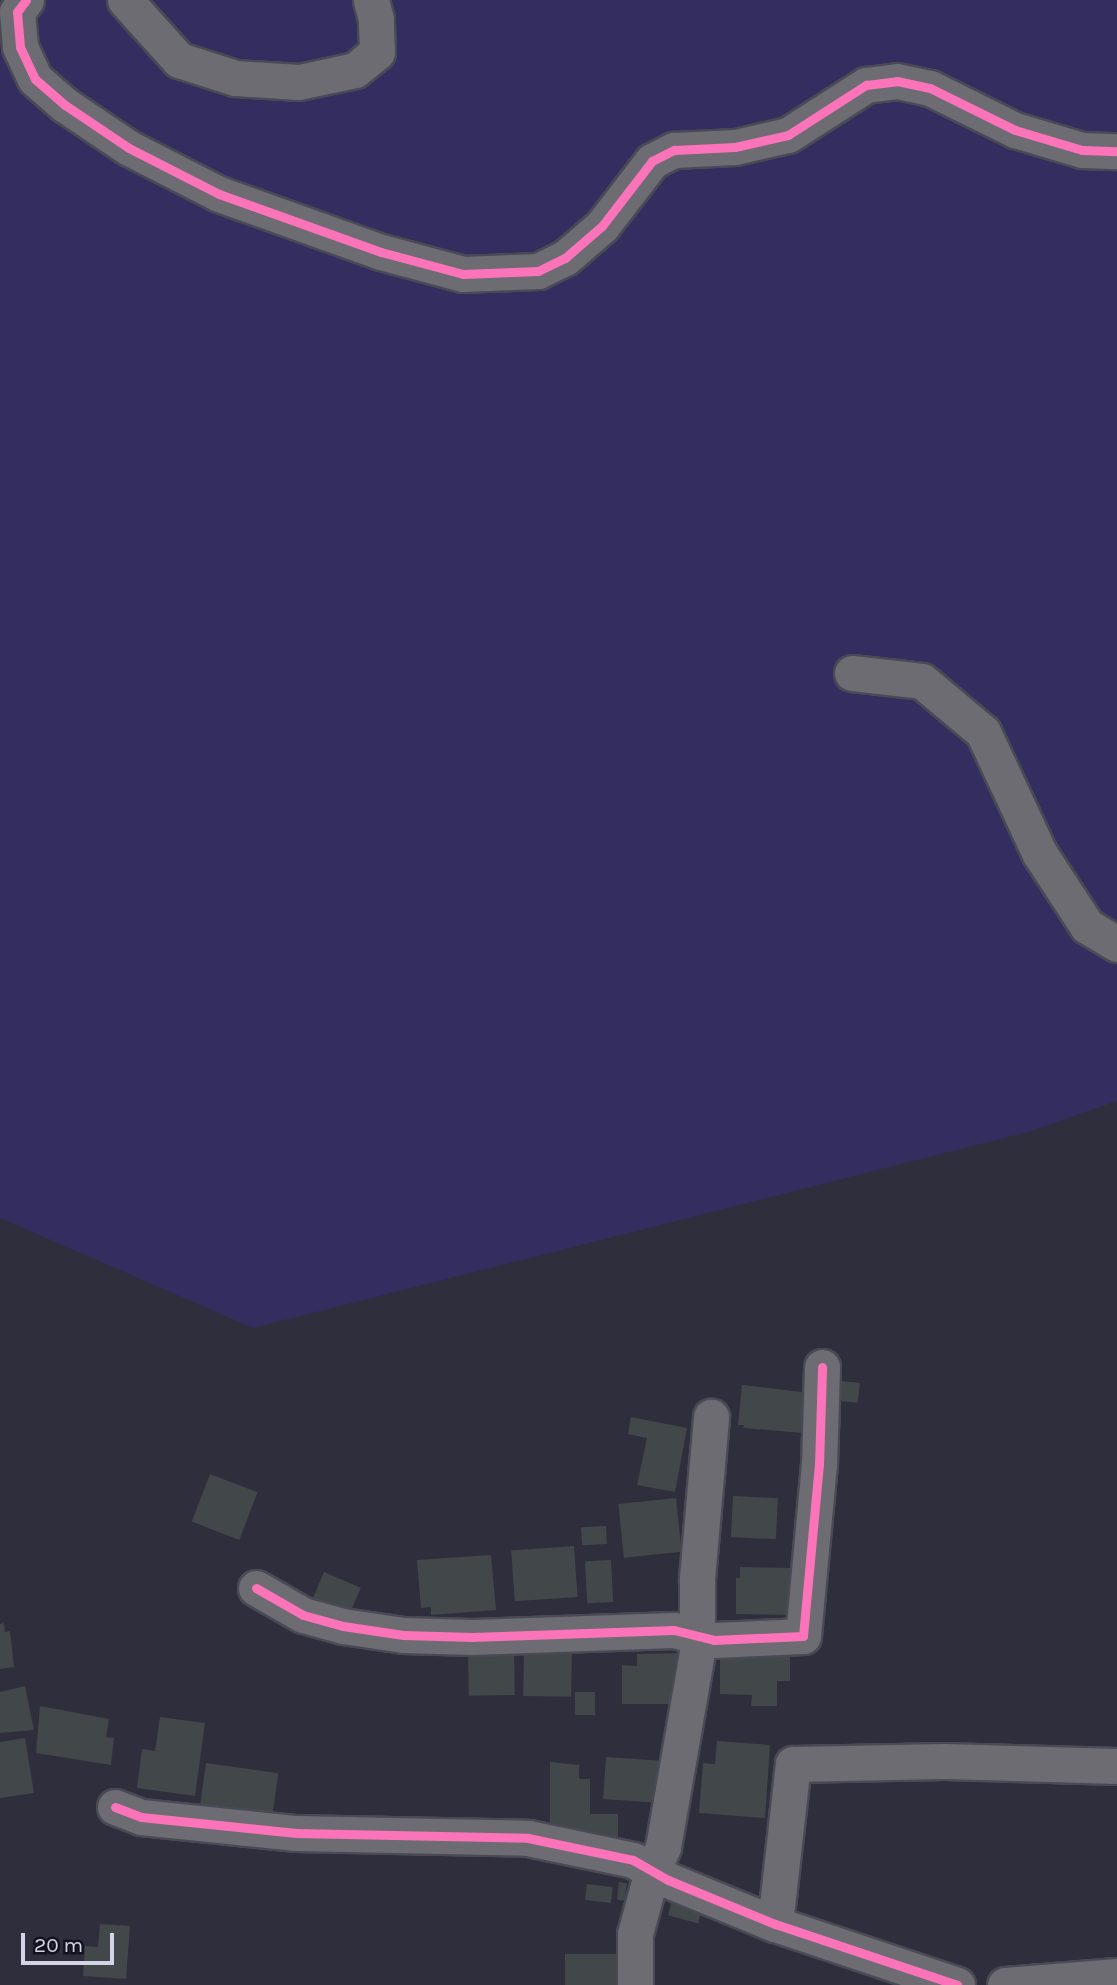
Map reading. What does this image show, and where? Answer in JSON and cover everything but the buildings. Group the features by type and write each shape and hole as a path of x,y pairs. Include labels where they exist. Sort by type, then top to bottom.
{"street":[{"path":"26,0 18,12 20,47 35,79 65,105 129,148 219,194 381,252 463,274 538,271 565,258 602,226 652,161 674,150 735,147 788,135 866,85 897,82 930,88 1015,130 1082,150 1117,151"},
{"path":"125,0 179,60 235,78 299,82 355,70 377,52 376,19 371,0"},
{"path":"852,673 922,681 983,733 1040,854 1087,926 1117,944"},
{"path":"257,1588 303,1615 343,1626 402,1635 472,1637 674,1630 714,1640 803,1636 819,1465 822,1367"},
{"path":"635,1985 635,1934 652,1871 663,1847 697,1637 697,1578 711,1417"},
{"path":"775,1924 793,1764 945,1761 1117,1766"},
{"path":"115,1807 141,1816 296,1833 528,1838 633,1860 652,1871 775,1924 957,1985"},
{"path":"1005,1985 1117,1976"}],"shaded area":[{"path":"0,0 1117,0 1117,1101 1028,1132 253,1328 0,1218"}],"cycle path":[{"path":"26,0 17,12 20,47 35,79 65,105 129,148 219,194 381,252 463,274 538,271 565,258 602,226 652,161 674,150 735,147 788,135 866,85 897,81 930,88 1015,130 1082,150 1117,151"},
{"path":"256,1588 303,1615 343,1626 403,1635 472,1637 674,1630 714,1640 803,1636 819,1465 822,1367"},
{"path":"115,1807 141,1817 296,1833 528,1838 633,1860 668,1880 775,1924 957,1985"}]}
